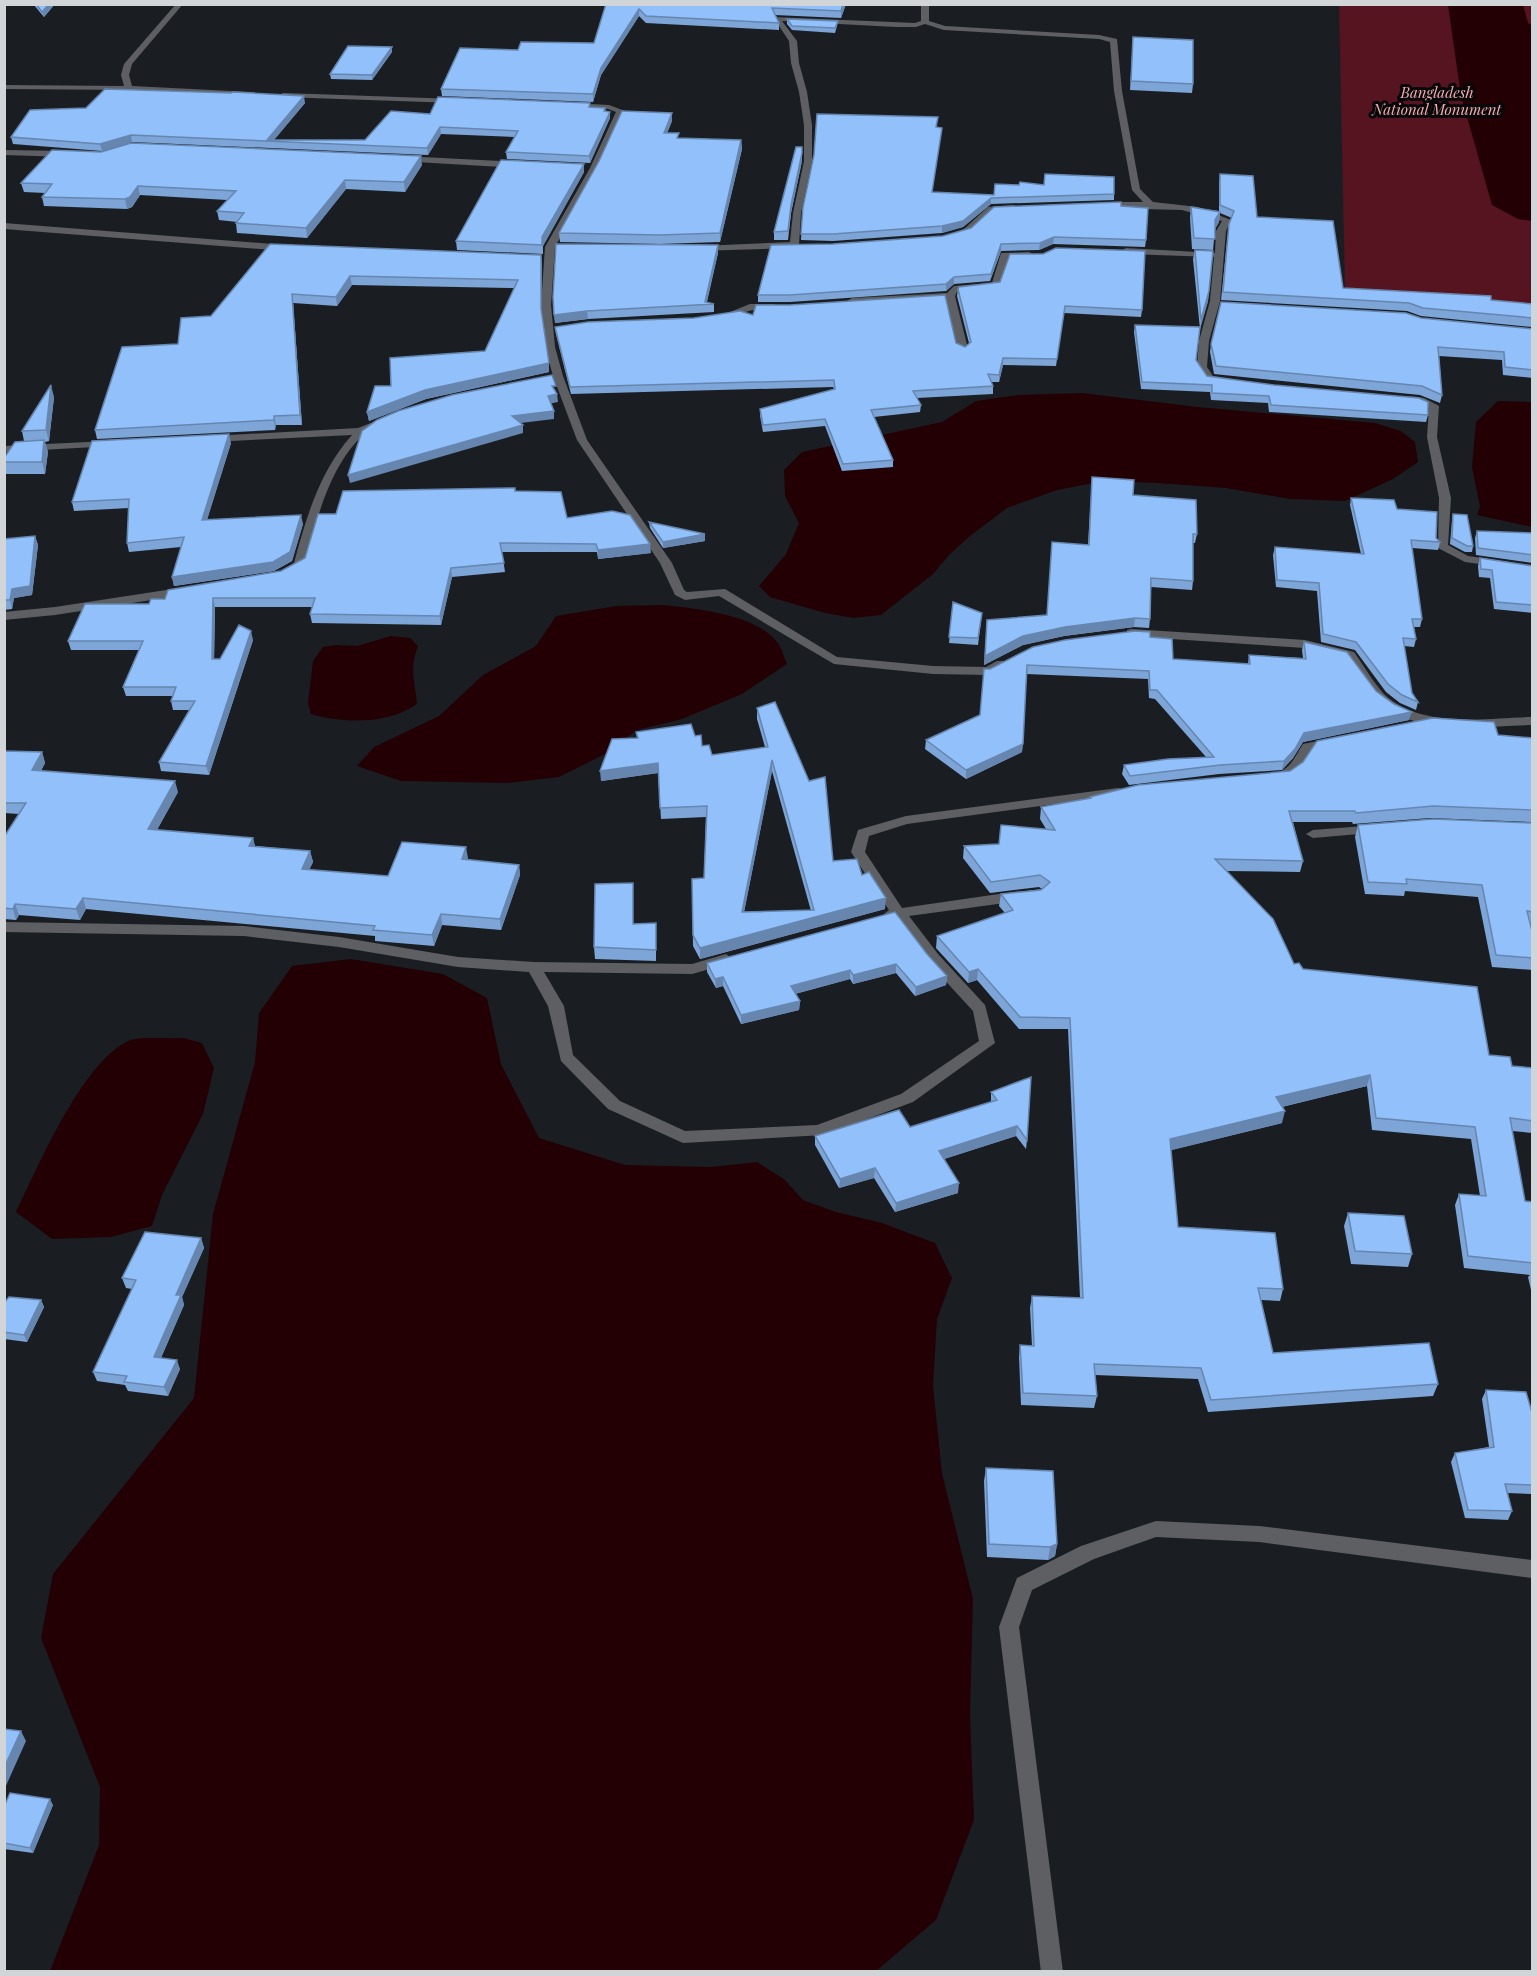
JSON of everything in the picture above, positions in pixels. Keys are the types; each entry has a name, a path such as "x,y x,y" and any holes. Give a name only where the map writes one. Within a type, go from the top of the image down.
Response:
{"street":[{"path":"129,88 125,75 128,64 180,4"},
{"path":"925,4 925,22"},
{"path":"683,249 799,245 797,213 808,161 808,125 803,92 795,63 794,41 777,19 896,26 925,22 944,28 1099,37 1114,41 1118,91 1136,190 1150,204"},
{"path":"4,87 129,88 256,94"},
{"path":"280,95 466,102"},
{"path":"559,105 609,107 621,111 549,260 546,305 554,329 550,346 553,377 582,440 666,563 681,595 721,592 834,660 933,670 988,671 1017,655"},
{"path":"4,152 76,155"},
{"path":"394,159 526,165"},
{"path":"583,168 594,168"},
{"path":"1093,206 1150,204 1212,213 1227,220 1221,231 1214,305 1204,341 1202,367 1210,379 1241,383"},
{"path":"942,238 968,231 991,209 1025,208"},
{"path":"4,226 294,249"},
{"path":"1110,250 1219,255"},
{"path":"963,349 950,296 954,289 996,285 1004,255 1041,255"},
{"path":"538,259 549,260"},
{"path":"838,302 950,296"},
{"path":"1214,305 1226,306"},
{"path":"717,317 740,313 750,307 780,307"},
{"path":"1400,398 1420,400 1434,406 1432,437 1445,498 1442,546 1465,559 1533,568"},
{"path":"195,440 361,431 393,417"},
{"path":"278,576 298,566 317,508 338,462 361,431"},
{"path":"4,449 123,443"},
{"path":"4,616 55,611 196,589"},
{"path":"1122,634 1305,644 1350,655 1380,697 1401,712 1433,722"},
{"path":"1399,729 1433,722 1533,721"},
{"path":"1264,778 1287,776 1301,761 1308,747 1342,740"},
{"path":"534,967 556,1006 566,1057 614,1104 683,1137 818,1131 908,1098 987,1043 980,1009 933,958 898,912 858,852 862,833 906,820 1129,791"},
{"path":"1314,834 1395,827"},
{"path":"875,918 898,912 1039,894"},
{"path":"4,927 244,931 339,942 458,962 534,967 692,969 738,956"},
{"path":"1052,1971 1009,1627 1024,1584 1088,1552 1156,1529 1259,1534 1533,1569"}],"green space":[{"name":"Bangladesh National Monument","path":"1339,5 1532,5 1532,304 1345,288"}],"shaded area":[{"path":"1448,5 1523,5 1528,23 1532,25 1532,221 1518,219 1492,205 1461,96"},
{"path":"1082,393 1198,407 1375,423 1401,431 1415,442 1418,462 1393,479 1345,501 1290,499 1226,488 1158,483 1104,481 1057,490 1007,508 970,536 933,574 881,615 854,618 825,613 770,597 759,586 786,554 799,523 785,496 784,470 802,452 942,422 976,401 1018,395"},
{"path":"1498,401 1532,402 1532,527 1477,515 1480,507 1472,467 1476,422"},
{"path":"664,605 725,614 755,625 777,642 787,664 742,694 682,719 637,730 605,754 559,777 507,783 401,781 357,766 374,747 439,716 483,675 536,646 556,616 616,606"},
{"path":"391,636 410,638 418,646 413,669 417,704 406,711 380,719 352,721 311,714 308,703 313,661 323,647 357,646"},
{"path":"351,959 443,974 487,998 501,1064 539,1138 625,1165 711,1167 757,1162 784,1179 803,1200 836,1212 882,1223 935,1243 952,1278 937,1319 933,1386 942,1473 973,1599 970,1715 974,1820 936,1920 876,1971 50,1971 99,1845 100,1787 41,1638 53,1574 194,1398 213,1214 255,1062 259,1013 292,966"},
{"path":"183,1038 202,1043 214,1068 203,1114 162,1195 152,1226 111,1237 52,1239 16,1212 63,1118 94,1071 111,1053 133,1039"}],"building":[{"path":"36,4 49,4 42,12"},
{"path":"606,4 843,4 841,11 772,8 779,23 646,16 639,9 601,68 593,94 441,89 460,48 518,50 521,42 594,43"},
{"path":"787,19 838,21 835,28 792,26"},
{"path":"1133,37 1193,40 1193,84 1131,81"},
{"path":"348,46 392,47 372,75 330,74"},
{"path":"105,89 304,96 267,140 365,140 391,111 430,114 438,97 590,103 589,107 605,108 604,111 610,112 589,156 506,152 518,131 440,127 427,148 131,135 100,144 11,137 30,110 86,108"},
{"path":"622,111 672,113 664,133 679,133 677,138 741,140 720,233 660,235 559,233 599,161"},
{"path":"817,114 938,117 936,127 942,128 932,192 994,195 995,184 1019,185 1020,182 1044,185 1045,174 1114,177 1114,194 991,198 963,221 942,226 833,234 801,234 803,207 814,155"},
{"path":"131,143 421,156 404,182 345,180 306,228 236,223 244,213 217,211 236,191 138,186 130,197 125,199 42,197 52,184 21,183 52,150 101,152"},
{"path":"796,147 802,147 802,153 788,231 774,232"},
{"path":"501,160 584,164 542,237 542,245 456,241"},
{"path":"1220,174 1253,176 1257,217 1333,221 1343,288 1491,296 1491,300 1533,304 1533,318 1423,308 1409,303 1223,292 1229,224 1234,211 1220,205"},
{"path":"1121,202 1121,206 1148,208 1146,240 1054,237 1040,243 1001,244 991,274 954,277 946,284 790,295 758,295 771,245 833,244 943,236 971,228 994,207"},
{"path":"1191,207 1220,212 1215,220 1215,239 1194,238"},
{"path":"270,244 541,255 541,309 549,363 425,390 367,412 375,386 391,386 390,358 485,351 518,280 350,276 336,297 292,294 300,415 274,416 274,420 95,430 122,347 178,344 181,318 211,316"},
{"path":"556,244 718,245 705,302 714,304 554,315"},
{"path":"1056,248 1145,251 1142,310 1065,306 1057,359 1003,358 999,375 988,374 993,386 913,391 921,405 871,410 893,460 843,464 825,419 763,425 760,409 835,389 834,380 570,387 555,327 588,322 694,318 740,311 753,315 756,305 945,295 956,343 965,347 971,342 959,287 1000,282 1010,254 1043,254"},
{"path":"1195,250 1213,251 1209,291 1201,320"},
{"path":"1221,302 1406,313 1421,318 1533,329 1533,370 1505,367 1504,352 1438,347 1442,395 1422,386 1216,366 1211,344"},
{"path":"1135,325 1200,327 1196,360 1207,376 1274,385 1419,398 1428,402 1428,415 1271,405 1269,396 1212,393 1212,385 1142,382"},
{"path":"552,375 556,386 552,386 557,394 548,396 554,411 512,416 523,425 348,475 362,431 377,420 398,411 452,395"},
{"path":"51,385 46,430 22,431"},
{"path":"229,434 202,520 301,515 290,552 273,562 172,577 184,537 127,543 129,499 72,502 92,441"},
{"path":"44,440 42,462 4,462 4,458 15,442"},
{"path":"1092,477 1134,480 1133,495 1196,500 1197,534 1193,534 1193,581 1151,578 1150,619 1135,618 1065,627 1023,636 985,656 987,620 1047,615 1052,542 1089,545"},
{"path":"515,488 515,491 561,492 567,518 612,511 630,515 650,544 598,550 596,544 500,543 504,563 451,568 440,616 310,614 315,598 213,598 212,659 220,659 239,625 251,631 206,766 159,762 195,701 171,701 176,687 123,687 143,641 68,641 85,604 149,604 151,599 165,599 168,590 281,571 305,558 318,514 336,514 343,491"},
{"path":"1351,498 1394,500 1397,509 1437,512 1436,538 1440,542 1411,540 1422,619 1412,619 1416,639 1403,638 1412,693 1418,702 1402,695 1388,684 1356,642 1323,634 1319,583 1277,580 1275,547 1364,554"},
{"path":"1453,514 1467,515 1473,546 1467,546 1452,538"},
{"path":"649,522 705,534 663,542"},
{"path":"1477,531 1533,533 1533,555 1478,548"},
{"path":"35,536 30,586 12,589 10,600 4,600 4,539"},
{"path":"1480,558 1533,566 1533,605 1496,602 1492,570 1481,569"},
{"path":"953,602 982,613 978,638 949,637"},
{"path":"1135,631 1150,632 1150,637 1172,639 1173,659 1250,664 1249,655 1306,659 1304,642 1347,652 1376,691 1394,704 1412,712 1304,733 1295,749 1284,761 1220,765 1130,776 1124,765 1168,759 1214,757 1157,690 1150,690 1149,671 1027,665 1023,744 966,770 926,740 980,715 984,669 990,669 1033,647 1065,640"},
{"path":"775,702 809,781 825,777 833,861 857,859 862,875 869,872 886,898 700,948 693,935 692,879 704,878 707,806 660,808 658,763 600,771 612,739 638,738 636,732 691,724 695,736 701,735 702,746 709,745 712,755 768,747 757,708","holes":["772,760 814,910 742,912"]},
{"path":"1433,718 1494,722 1498,735 1533,738 1533,810 1433,806 1356,813 1355,811 1289,811 1303,861 1215,859 1273,919 1294,964 1299,963 1303,969 1477,987 1489,1055 1510,1057 1512,1066 1533,1068 1533,1121 1510,1118 1525,1201 1533,1202 1533,1263 1468,1256 1459,1194 1486,1196 1475,1127 1376,1118 1370,1075 1276,1097 1285,1111 1170,1139 1178,1227 1275,1233 1283,1289 1258,1288 1273,1353 1429,1343 1438,1384 1211,1400 1201,1368 1094,1364 1097,1396 1023,1393 1020,1345 1034,1346 1032,1296 1083,1298 1070,1018 1020,1017 978,969 969,972 937,936 1013,910 1001,894 1041,890 1050,882 1040,875 991,882 964,846 999,844 1001,825 1055,830 1041,807 1091,798 1138,785 1290,771 1303,762 1317,741"},
{"path":"4,751 42,752 32,770 175,781 148,829 253,838 249,846 310,851 302,869 388,876 402,842 466,847 462,859 519,865 500,919 441,914 432,935 373,930 375,926 83,898 76,909 15,904 13,909 4,908 4,837 26,803 4,803"},
{"path":"1433,819 1533,823 1533,912 1527,911 1533,935 1533,958 1496,955 1482,885 1406,879 1407,884 1368,882 1358,825"},
{"path":"633,883 633,924 656,923 656,950 594,947 595,884"},
{"path":"895,912 947,976 916,987 896,964 853,975 850,970 791,986 800,1001 741,1015 723,977 715,979 707,963"},
{"path":"1031,1077 1027,1140 1017,1126 939,1151 959,1183 896,1203 875,1168 840,1179 815,1136 899,1110 910,1127 997,1100 991,1092"},
{"path":"1348,1213 1404,1216 1412,1254 1355,1251"},
{"path":"145,1232 201,1238 176,1295 181,1295 154,1357 177,1360 164,1387 124,1382 127,1376 93,1372 136,1280 122,1278"},
{"path":"9,1297 41,1300 24,1335 4,1332 4,1303"},
{"path":"1486,1390 1526,1392 1533,1416 1533,1485 1505,1484 1512,1511 1468,1510 1455,1453 1494,1447"},
{"path":"986,1468 1053,1471 1057,1544 1050,1547 989,1544"},
{"path":"4,1729 21,1731 4,1768"},
{"path":"10,1793 50,1799 30,1848 4,1843 4,1807"}]}
